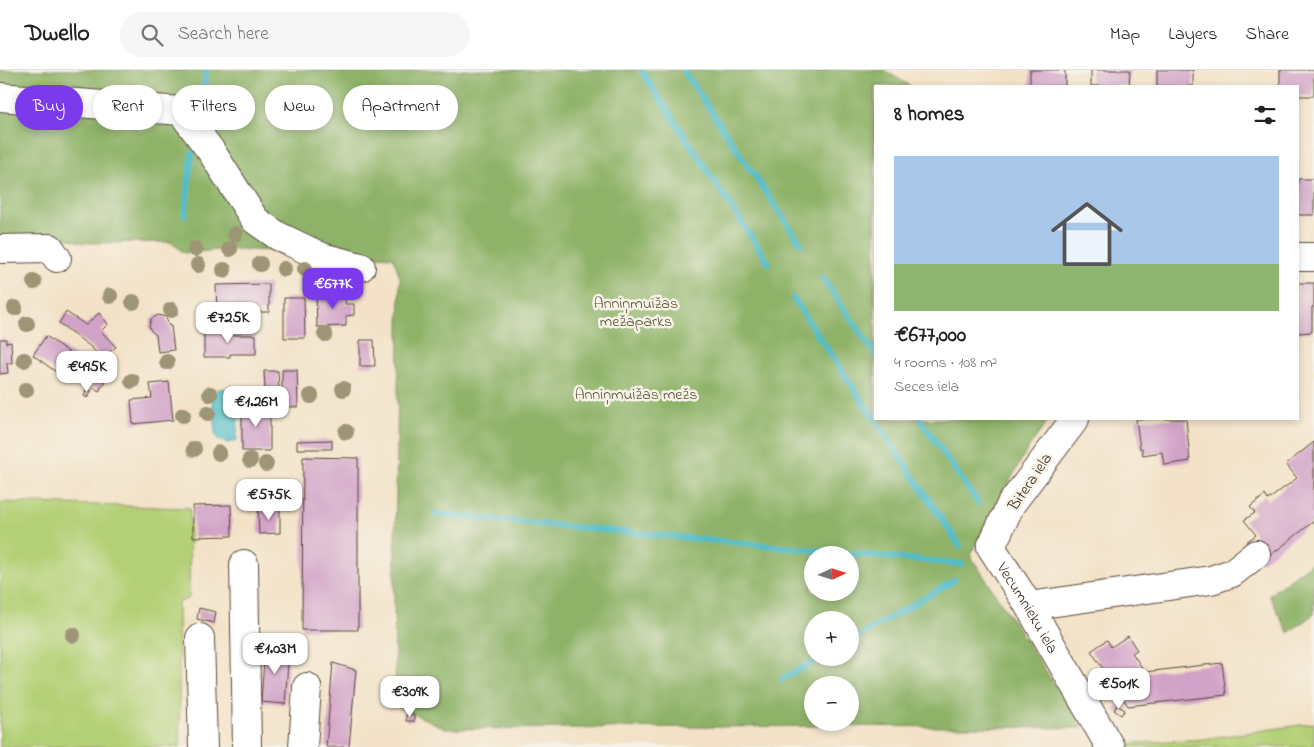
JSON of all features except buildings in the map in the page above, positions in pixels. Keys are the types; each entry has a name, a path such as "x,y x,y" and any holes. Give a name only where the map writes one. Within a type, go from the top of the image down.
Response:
{"street":[{"path":"0,97 181,111 211,151 255,220 278,236 322,257 361,267"},
{"path":"0,249 50,248 57,258"},
{"path":"1299,257 1314,257"},
{"name":"Bitera iela","path":"991,547 1011,504 1073,420"},
{"name":"Vecumnieku iela","path":"991,547 1029,606 1110,747"},
{"path":"1029,606 1211,580 1232,573 1256,554"},
{"path":"244,564 247,747"},
{"path":"200,638 203,747"},
{"path":"303,747 307,687"}],"green space":[{"name":"Anniņmuižas mežs","path":"0,70 884,70 908,85 874,85 874,420 1048,420 1025,453 970,555 1083,728 859,726 859,676 804,676 804,726 447,729 396,706 394,603 400,277 393,257 230,249 184,253 171,242 83,243 53,234 0,243"},
{"path":"0,502 190,508 189,598 178,603 180,747 0,747"},
{"path":"1314,561 1314,614 1288,633 1269,595"},
{"path":"1314,723 1314,747 1121,747 1120,744 1203,739"}],"water":[{"path":"223,388 236,394 239,400 237,440 228,443 218,440 215,434 215,412 212,396 217,390"}],"waterway":[{"path":"204,85 206,70"},
{"path":"641,70 769,264"},
{"path":"683,70 801,244"},
{"path":"185,215 192,154"},
{"path":"822,277 874,353"},
{"path":"793,298 874,418"},
{"path":"875,420 960,546"},
{"path":"921,420 978,503"},
{"path":"435,514 962,564"},
{"path":"859,636 955,580"},
{"path":"782,679 806,666"}],"park label":[{"name":"Anniņmuižas mežaparks","path":"636,311"}]}
